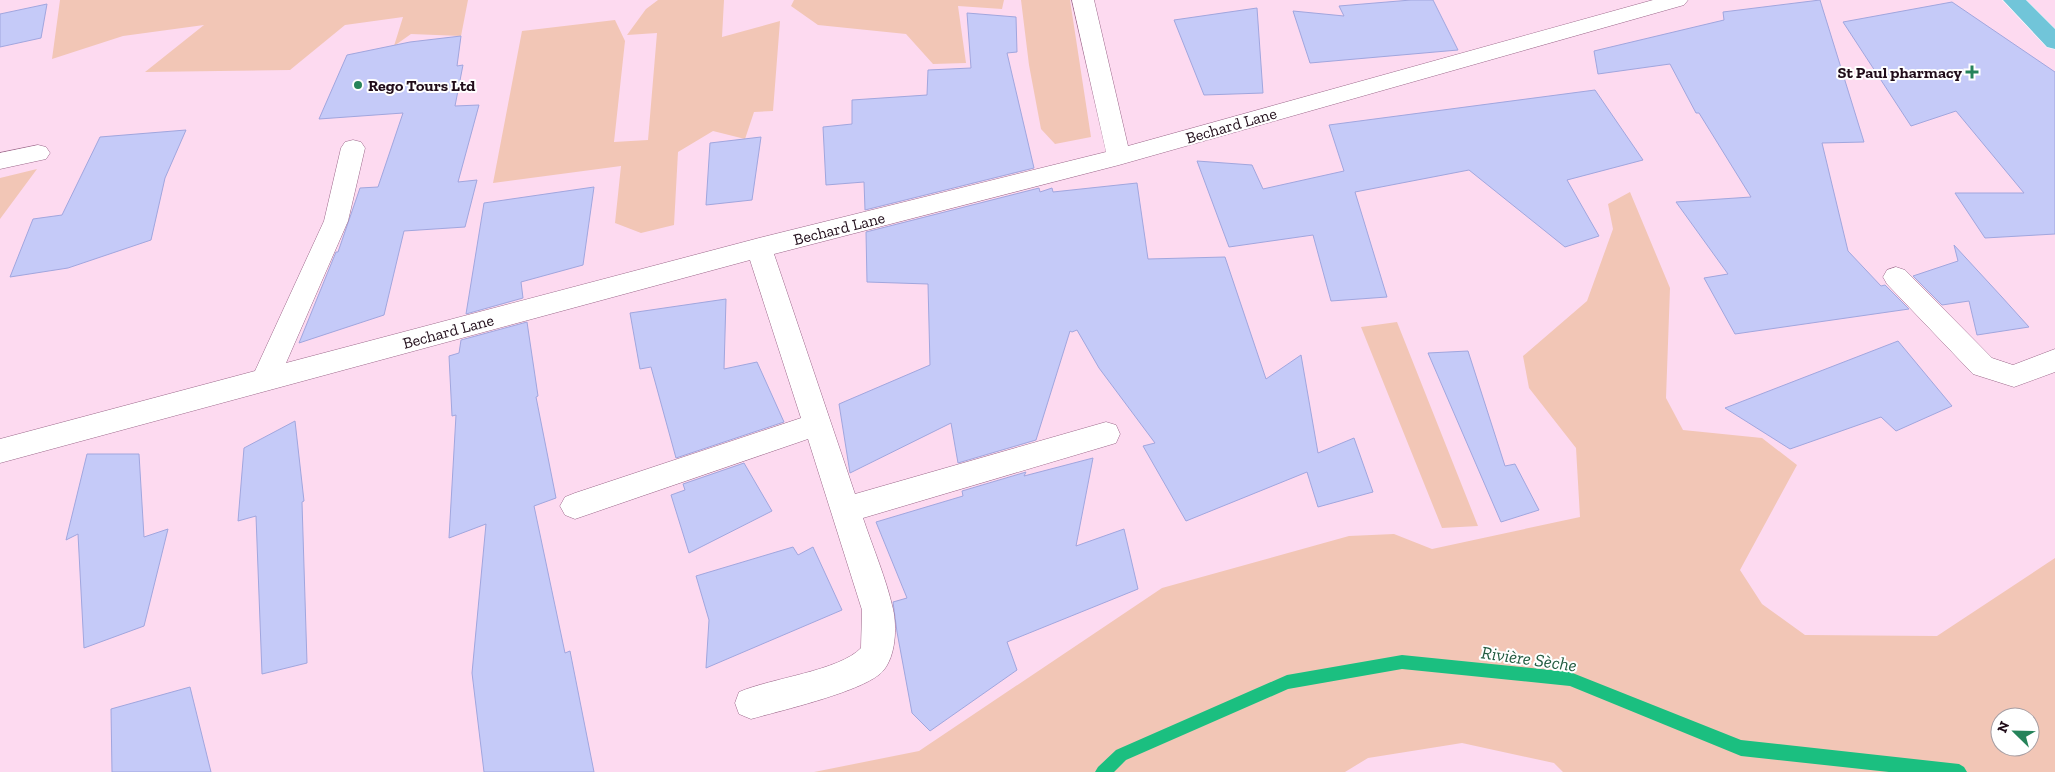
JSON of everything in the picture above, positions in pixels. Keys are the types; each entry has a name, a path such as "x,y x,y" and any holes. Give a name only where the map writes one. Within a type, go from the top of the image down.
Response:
{"main road":[{"path":"2014,0 2055,42"}],"street":[{"path":"1083,0 1119,157"},
{"name":"Bechard Lane","path":"0,451 759,248 1119,157 1677,0"},
{"path":"266,380 336,222 353,148"},
{"path":"0,161 38,153"},
{"path":"751,703 855,671 871,660 878,645 878,610 759,248"},
{"path":"1896,277 1983,366 2014,376 2055,360"},
{"path":"576,506 817,424"},
{"path":"846,510 1106,434"}],"shaded area":[{"path":"60,0 468,0 461,36 411,34 394,46 403,17 345,25 290,70 145,72 204,25 123,36 52,59"},
{"path":"658,0 724,0 722,37 780,21 773,111 754,112 745,139 713,131 678,152 674,225 641,233 615,223 621,166 493,183 522,31 615,20 625,41 614,142 648,140 657,33 627,35 646,9"},
{"path":"794,0 1004,0 1002,9 958,6 966,63 933,64 906,34 818,25 791,6"},
{"path":"1021,0 1070,0 1091,137 1055,144 1041,129 1029,65"},
{"path":"37,169 0,219 0,178"},
{"path":"1630,192 1670,288 1666,398 1683,430 1762,438 1797,465 1740,570 1762,604 1805,635 1937,636 2055,558 2055,772 1563,772 1554,763 1462,743 1368,758 1345,772 814,772 919,751 1162,588 1349,536 1394,534 1432,549 1580,517 1576,448 1529,388 1523,356 1587,301 1613,229 1608,204"},
{"path":"1397,322 1478,526 1442,528 1361,327"}],"building":[{"path":"1433,0 1458,50 1310,63 1293,11 1344,16 1339,6"},
{"path":"1820,0 1864,142 1822,143 1848,251 1881,286 1885,285 1909,309 1735,334 1704,278 1728,274 1676,202 1751,197 1699,113 1696,113 1670,64 1598,74 1594,51 1724,20 1723,12"},
{"path":"1952,2 2055,72 2055,234 1985,238 1955,193 2024,193 1956,111 1911,126 1843,22"},
{"path":"47,4 41,38 0,47 0,14"},
{"path":"1257,8 1263,93 1204,95 1174,20"},
{"path":"967,13 1016,17 1017,52 1007,53 1034,168 865,210 864,182 826,185 823,127 852,124 852,100 927,95 928,70 971,68"},
{"path":"461,36 457,66 463,65 455,106 479,105 458,182 477,180 465,227 404,231 384,315 299,343 336,252 338,252 360,188 378,187 403,113 319,119 347,55 410,42"},
{"path":"1595,90 1643,160 1567,180 1599,236 1565,247 1469,170 1355,192 1387,297 1331,301 1313,235 1229,247 1197,161 1252,165 1263,189 1344,171 1329,125"},
{"path":"186,130 165,178 151,240 68,268 10,277 33,219 62,215 100,137"},
{"path":"761,137 752,200 706,205 710,143"},
{"path":"1137,183 1148,259 1225,257 1266,379 1301,355 1318,453 1354,438 1373,492 1318,507 1307,472 1186,521 1143,446 1155,443 1099,368 1077,330 1070,331 1036,440 958,463 951,423 850,473 839,404 930,365 928,284 867,282 866,232 1039,188 1040,192 1052,188 1053,192"},
{"path":"594,187 583,265 521,282 523,298 466,314 484,203"},
{"path":"1954,245 2029,327 1977,335 1969,301 1942,305 1913,276 1958,261"},
{"path":"726,299 724,369 757,362 784,422 676,458 651,367 640,369 630,313"},
{"path":"527,322 538,396 536,397 556,498 534,506 565,653 570,651 594,772 484,772 472,673 486,524 449,538 456,415 452,416 449,356 459,353 461,340"},
{"path":"1898,341 1952,406 1896,431 1881,417 1790,449 1725,408"},
{"path":"1468,351 1505,466 1515,464 1539,510 1501,522 1428,353"},
{"path":"295,421 304,501 302,502 307,663 262,674 256,516 238,521 244,448"},
{"path":"87,454 139,454 144,537 168,529 144,626 84,648 78,534 66,540"},
{"path":"1093,458 1076,546 1124,529 1138,589 1007,642 1017,670 930,731 912,713 893,602 907,598 876,522 963,496 962,491 1026,472 1024,476"},
{"path":"744,463 772,511 689,553 671,495 685,490 683,484"},
{"path":"793,547 798,555 813,547 842,610 706,668 709,620 696,576"},
{"path":"190,687 211,772 112,772 111,709"}],"waterway":[{"name":"Rivière Sèche","path":"1103,772 1121,755 1287,682 1402,662 1570,679 1741,748 1959,772"}],"place":[{"name":"St Paul pharmacy","path":"1972,72"},
{"name":"Rego Tours Ltd","path":"358,85"}]}
